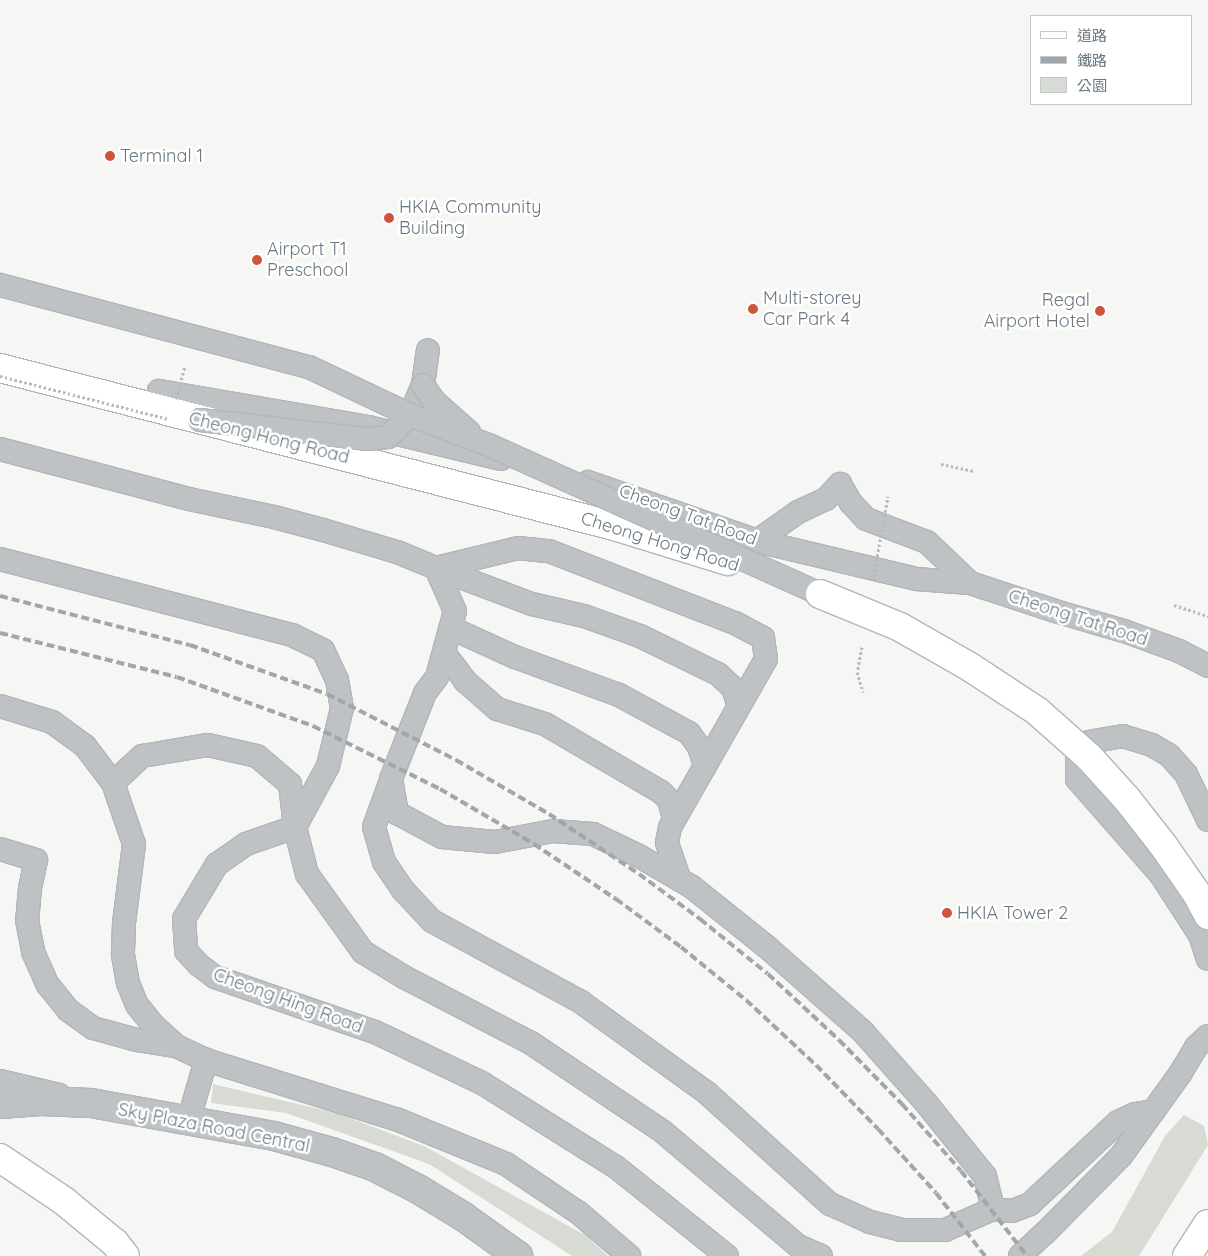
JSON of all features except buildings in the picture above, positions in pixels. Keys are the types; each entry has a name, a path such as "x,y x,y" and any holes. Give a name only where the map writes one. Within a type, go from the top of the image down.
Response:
{"street":[{"name":"Cheong Hong Road","path":"0,368 614,526 709,554 820,594 900,628 970,667 1037,711 1089,757 1127,798 1163,845 1197,894 1208,915"},
{"name":"Sky Plaza Road Central","path":"0,1104 41,1101 91,1103 274,1136 375,1167 418,1189 464,1217 513,1254"},
{"path":"0,1158 64,1201 115,1243 126,1256"},
{"path":"1188,1256 1208,1224"}],"lane":[{"path":"0,286 309,367 410,415 490,446 820,594"},
{"path":"200,420 366,439 388,437 410,415 423,385 428,350"},
{"path":"423,385 434,401 463,428 490,446"},
{"name":"Cheong Tat Road","path":"167,397 368,427 453,446 608,487 757,541 916,579 970,583 1124,631 1179,651 1208,666"},
{"path":"0,449 188,499 274,517 341,535 397,552 532,604 584,616 640,636 718,674 733,688 739,706"},
{"path":"757,541 798,512 826,499 840,484 851,503 866,519 927,542 970,583"},
{"path":"436,568 518,548 549,551 735,623 763,638 766,659 670,827 667,843 680,880"},
{"path":"0,559 292,635 323,650 337,680 342,708 328,766 295,827"},
{"path":"436,568 455,611 445,654 437,677 425,693 374,827 384,862 404,890 432,921 581,1002 707,1093 830,1204 870,1222 901,1230 945,1230 993,1209 1012,1211 1030,1204 1118,1122 1135,1114 1154,1111"},
{"path":"451,628 515,657 620,695 688,733 700,747 705,766"},
{"path":"445,654 465,681 497,709 545,724 661,792 669,800 674,819"},
{"path":"0,706 52,722 85,746 114,783 134,844 124,923 123,955 128,983 138,1005 154,1025 176,1046"},
{"path":"1208,820 1186,774 1169,754 1152,745 1123,736 1090,742 1076,760 1077,779 1161,874 1200,935 1208,958"},
{"path":"114,783 142,756 208,745 257,756 290,784 295,827 306,874 363,952 404,977 531,1043 662,1131 798,1246 820,1256"},
{"path":"392,780 397,813 442,837 495,842 553,831 593,834 680,880 767,946 863,1032 926,1103 985,1176 993,1209"},
{"name":"Cheong Hing Road","path":"295,827 246,844 218,864 204,884 184,919 186,951 199,965 215,977 375,1032 482,1083 616,1167 727,1256"},
{"path":"0,848 36,860 30,888 27,920 33,952 48,985 68,1010 92,1028 137,1040 176,1046 206,1060 396,1119 506,1164 579,1213 629,1256"},
{"path":"1020,1256 1046,1233 1121,1156 1154,1111 1196,1047 1207,1034"},
{"path":"188,1122 206,1060"},
{"name":"Sky Plaza Road Central","path":"0,1081 91,1103"}],"path":[{"path":"167,397 187,357"},
{"path":"0,376 171,420 173,411"},
{"path":"941,464 974,471"},
{"path":"1174,605 1208,616"}],"green space":[{"path":"213,1084 336,1113 424,1146 585,1235 608,1256 572,1256 429,1164 286,1113 211,1103"},
{"path":"1184,1115 1204,1126 1208,1145 1139,1256 1081,1256 1112,1232 1165,1136"}],"railway":[{"path":"0,596 190,645 327,694 456,760 549,814 639,874 700,919 768,974 839,1040 902,1104 961,1171 1027,1256"},
{"path":"0,633 177,677 313,726 440,789 534,844 616,899 681,947 746,1000 816,1065 878,1129 936,1193 985,1256"}],"place":[{"name":"Terminal 1","path":"110,156"},
{"name":"HKIA Community Building","path":"389,218"},
{"name":"Airport T1 Preschool","path":"257,260"},
{"name":"Multi-storey Car Park 4","path":"753,309"},
{"name":"Regal Airport Hotel","path":"1100,311"},
{"name":"HKIA Tower 2","path":"947,913"}]}
